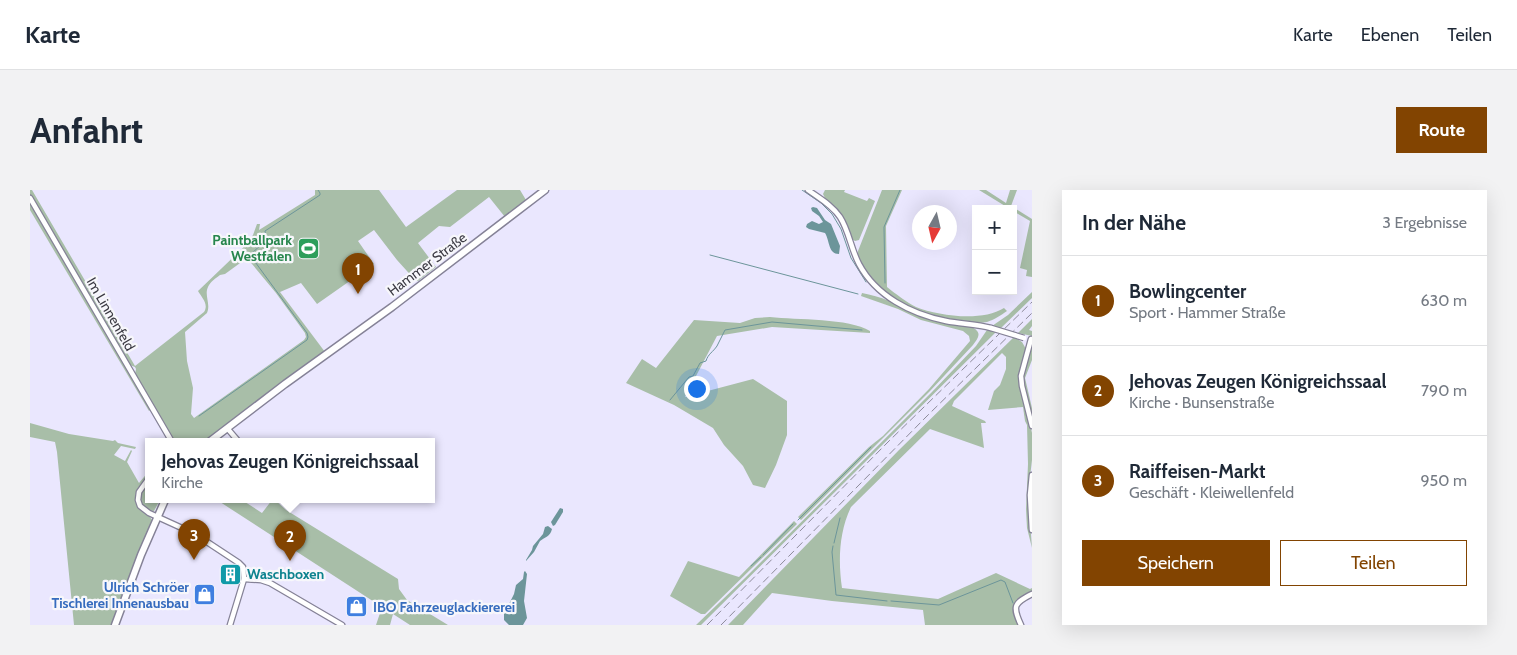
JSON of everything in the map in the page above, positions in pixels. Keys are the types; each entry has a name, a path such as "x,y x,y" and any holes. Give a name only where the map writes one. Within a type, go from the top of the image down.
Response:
{"main road":[{"name":"Hammer Straße","path":"214,438 392,307 545,190"},
{"path":"115,625 163,503"}],"street":[{"path":"808,190 825,202 840,217 862,270 891,299 920,314 946,321 991,328 1031,339 1021,376 1032,426"},
{"name":"Im Linnenfeld","path":"30,198 170,438"},
{"path":"227,428 236,438"},
{"path":"1032,475 1030,510 1032,530"},
{"path":"145,484 139,492 138,500 140,506 146,512 195,534 243,567 244,579 230,625"},
{"path":"244,579 261,580 270,583 342,625"},
{"path":"1021,625 1016,614 1016,604 1032,594"}],"shaded area":[{"path":"30,190 32,190 135,366 204,312 206,306 198,291 247,244 257,224 260,224 259,230 315,195 315,190 379,190 406,227 457,190 520,190 526,200 505,217 489,197 450,227 439,226 418,243 436,267 418,281 397,260 374,230 358,241 374,264 317,304 301,283 280,292 325,352 211,438 172,438 135,374 135,367 130,365 30,195","holes":["247,258 276,293 306,337 304,340 194,418 191,414 193,388 187,361 185,332 207,313 207,290 213,280 220,275 225,274"]},
{"path":"825,190 845,190 844,192 867,201 869,198 875,201 859,240 855,241 852,239 846,225 825,198 823,194"},
{"path":"882,190 902,190 886,226 887,287 916,307 936,313 973,316 984,315 1004,308 1007,311 984,323 946,318 921,312 910,307 899,301 878,284 861,264 858,258 858,251"},
{"path":"979,190 986,190 1006,203 1010,190 1017,190 1011,205 1003,205"},
{"path":"30,201 151,409 149,411 30,210"},
{"path":"811,208 817,208 825,220 831,224 840,246 839,254 831,249 825,233 806,227 812,221 819,224 823,222 812,211"},
{"path":"1017,210 1032,219 1032,277 1026,276 1027,270 1020,268 1030,221 1017,213"},
{"path":"1032,292 1032,298 1001,328 992,326 1008,315"},
{"path":"862,293 876,296 928,319 971,327 978,333 977,340 930,391 801,520 798,517 929,389 970,341 969,336 963,331 921,320 898,309 861,296"},
{"path":"755,318 822,320 849,324 861,327 870,331 870,333 772,327 717,336 685,397 753,379 787,401 787,435 765,488 753,485 743,466 724,445 713,428 674,405 626,383 642,359 656,368 694,320 740,323"},
{"path":"1032,319 1032,326 1029,330 1032,331 1032,336 1018,333"},
{"path":"987,330 996,332 701,625 696,625 931,393 976,346"},
{"path":"1014,337 1022,342 1026,349 1020,376 1032,433 1032,460 1028,494 1032,548 1027,528 1027,425 1023,407 988,410 994,391 1000,385 1006,369 1006,357 1002,353 954,401 952,406 985,421 986,423 981,423 984,448 930,429 851,507 842,536 840,567 842,588 938,599 996,573 1030,589 1032,588 1032,592 1015,605 1016,619 1019,625 925,625 923,610 772,593 743,625 728,625 899,450"},
{"path":"1032,347 1032,360 1025,378 1032,408 1032,420 1025,392 1024,374 1027,356"},
{"path":"30,423 69,434 115,440 118,443 136,447 135,449 121,446 114,455 125,461 132,451 127,462 139,483 145,476 145,480 137,492 136,500 152,520 111,625 74,625 55,442 30,437"},
{"path":"145,487 145,503 158,503 154,511 145,508 141,504 139,498"},
{"path":"222,503 247,503 262,513 270,503 278,503 286,510 398,579 399,589 407,600 448,625 410,625 393,614 390,625 376,625 382,607"},
{"path":"560,508 563,509 563,512 553,526 551,522"},
{"path":"794,521 797,524 705,614 701,614 670,596 688,561 739,577"},
{"path":"548,526 552,529 550,534 540,541 526,561 533,546 543,534 545,527"},
{"path":"525,571 527,574 524,601 527,618 523,625 509,625 504,620 504,614 514,594 516,585 523,579"}],"waterway":[{"path":"199,416 307,340 307,333 250,255 266,240 265,231 320,195 318,190"},
{"path":"802,190 821,203 832,214 841,229 851,258 866,282"},
{"path":"885,283 884,227 900,190"},
{"path":"710,255 858,294"},
{"path":"670,400 689,377 693,376 700,363 706,361 717,346 725,330 772,322 862,330"},
{"path":"798,520 871,447"},
{"path":"834,543 840,518"},
{"path":"763,555 793,524"},
{"path":"833,546 836,595 887,601"},
{"path":"751,566 761,557"},
{"path":"891,601 939,605 1001,580 1005,582 1013,603"}],"railway":[{"path":"707,625 888,442 1032,302"},
{"path":"721,625 926,417 1032,313"}],"place":[{"name":"Paintballpark Westfalen","path":"308,248"},
{"name":"Bowlingcenter","path":"358,294"},
{"name":"Raiffeisen-Markt","path":"194,560"},
{"name":"Jehovas Zeugen Königreichssaal","path":"290,561"},
{"name":"Waschboxen","path":"231,574"},
{"name":"Ulrich Schröer Tischlerei Innenausbau","path":"205,595"},
{"name":"IBO Fahrzeuglackiererei","path":"357,607"}]}
